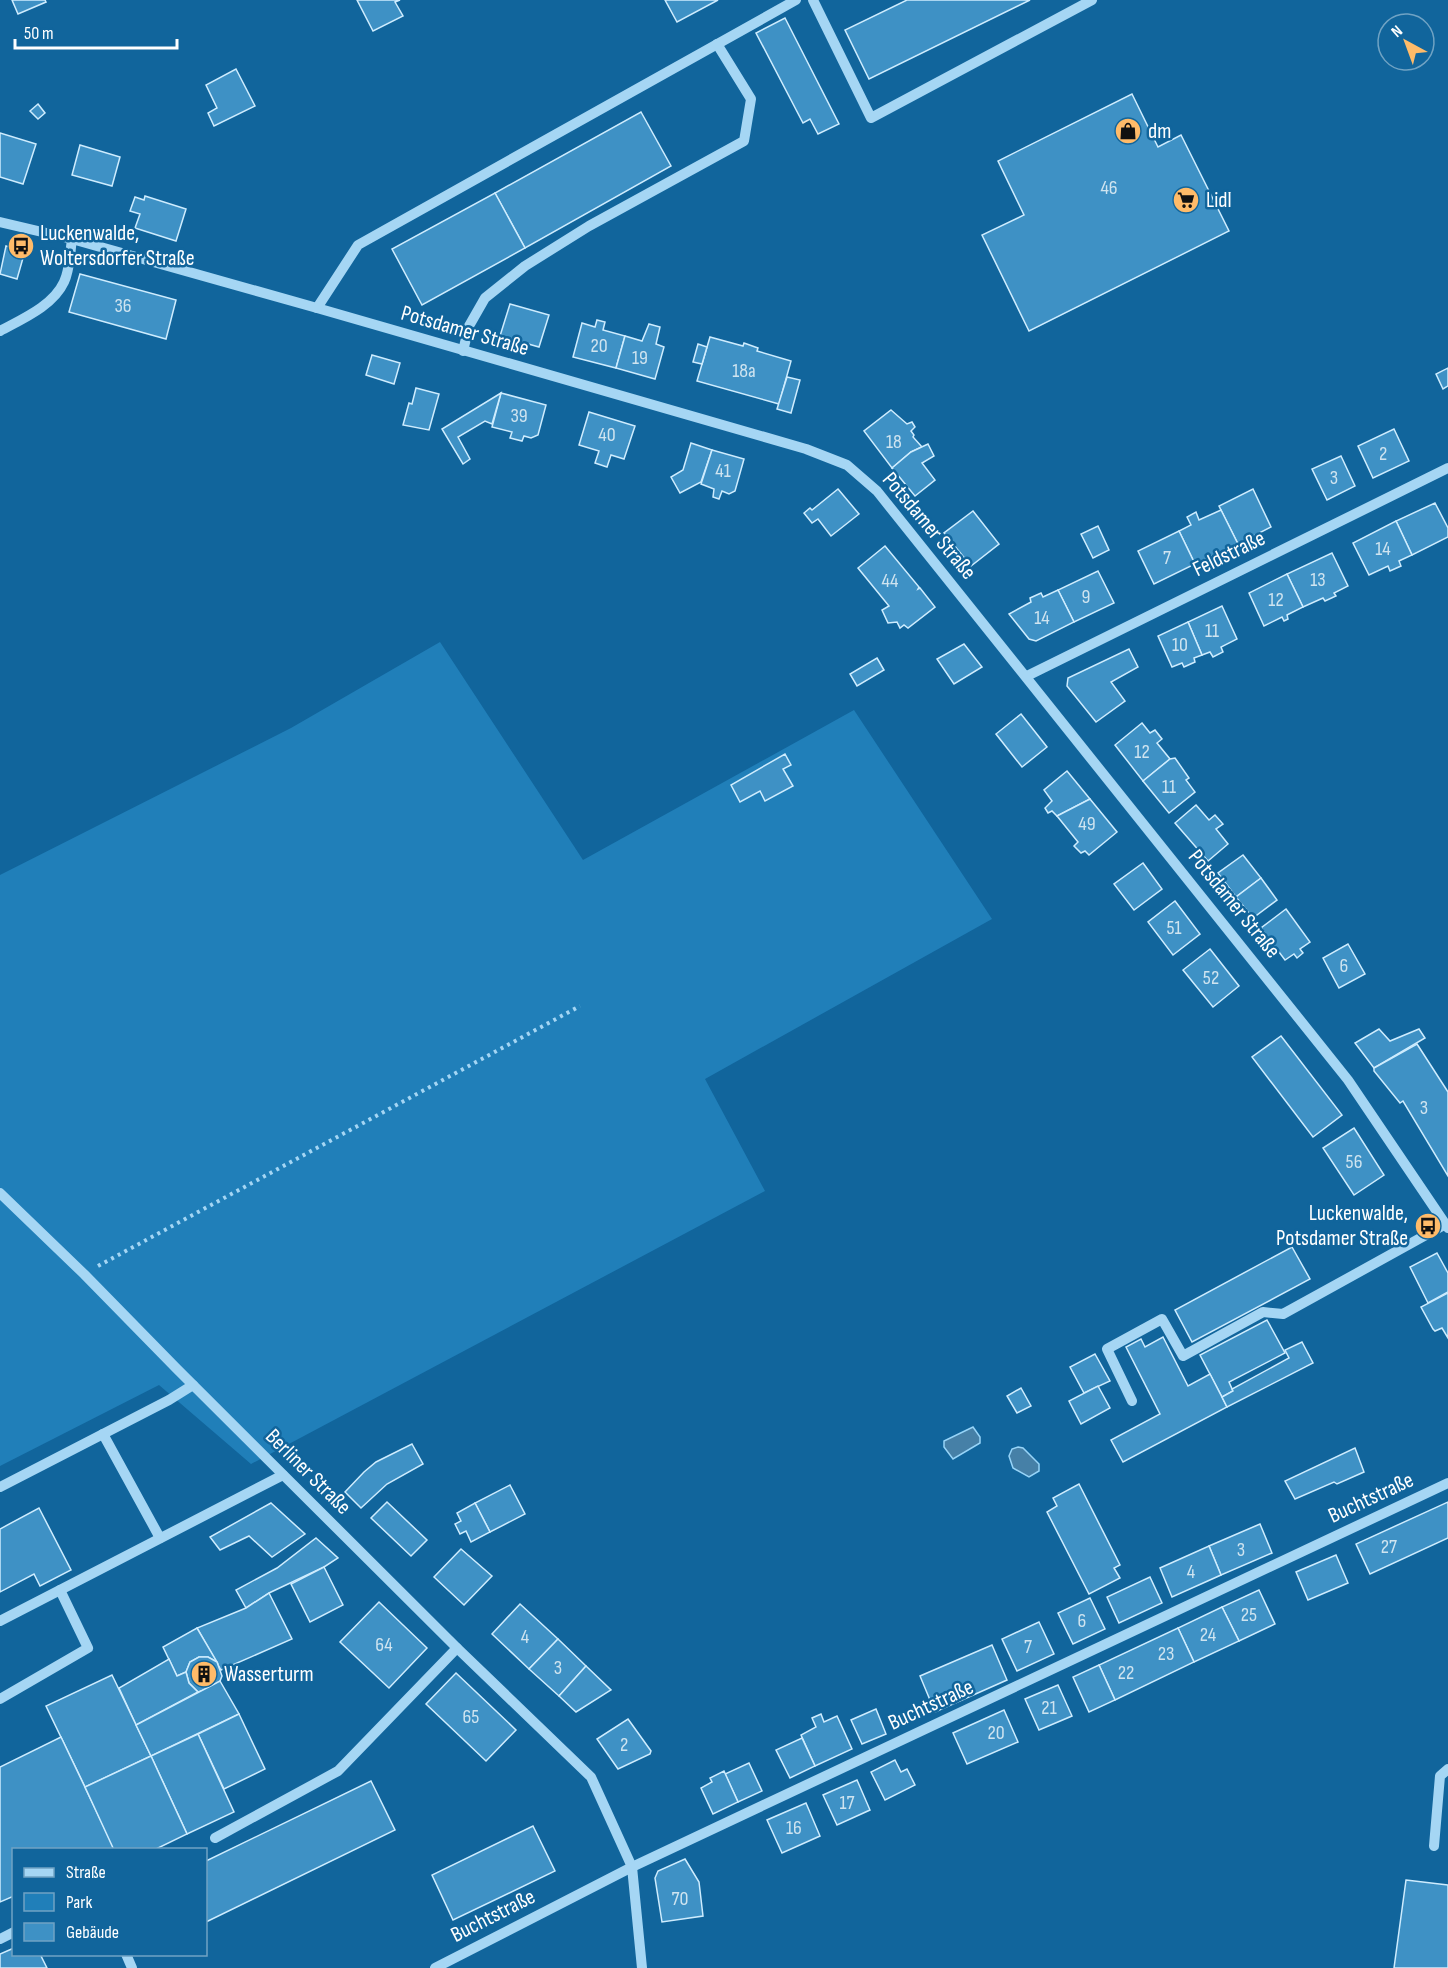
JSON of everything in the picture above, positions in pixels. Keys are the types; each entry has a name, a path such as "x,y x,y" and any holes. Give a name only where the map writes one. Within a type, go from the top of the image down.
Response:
{"street":[{"path":"317,308 358,245 796,0"},
{"path":"813,0 871,118 1092,0"},
{"path":"463,351 469,326 485,298 525,266 589,226 744,141 751,99 717,44"},
{"name":"Potsdamer Straße","path":"0,222 72,239 317,308 806,449 847,465 878,491 1348,1080 1447,1226"},
{"path":"0,331 32,313 56,294 65,281 72,239"},
{"name":"Feldstraße","path":"1027,676 1448,468"},
{"name":"Berliner Straße","path":"0,1193 84,1274 457,1648 591,1777 632,1867"},
{"path":"1132,1401 1107,1349 1162,1319 1183,1356 1263,1312 1283,1314 1447,1226"},
{"path":"0,1487 169,1400 193,1385"},
{"path":"103,1434 160,1538"},
{"path":"0,1621 284,1475"},
{"name":"Buchtstraße","path":"435,1968 632,1867 1448,1483"},
{"path":"0,1699 88,1648 60,1590"},
{"path":"215,1838 338,1771 457,1648"},
{"path":"1434,1846 1440,1776 1448,1769"},
{"path":"632,1867 642,1968"}],"path":[{"path":"84,1274 580,1006"}],"green space":[{"path":"440,642 583,860 854,710 992,919 705,1079 765,1191 251,1464 159,1385 0,1466 0,875 291,728"}],"shaded area":[{"path":"973,1427 980,1437 980,1443 953,1459 944,1447 944,1441"},
{"path":"1023,1448 1039,1464 1039,1471 1029,1477 1013,1468 1009,1456 1012,1449"}],"building":[{"path":"12,0 45,0 46,2 18,14"},
{"path":"357,0 400,0 395,2 403,16 373,31"},
{"path":"665,0 718,0 677,22"},
{"path":"907,0 1030,0 869,79 845,30"},
{"path":"785,18 839,124 818,134 810,119 803,123 756,33"},
{"path":"236,69 255,106 214,126 208,113 217,108 206,85"},
{"path":"1132,94 1158,147 1181,135 1229,231 1029,331 982,235 1024,215 998,161"},
{"path":"38,104 45,113 38,119 30,111"},
{"path":"641,112 671,166 525,248 495,193"},
{"path":"0,133 36,144 23,184 0,177"},
{"path":"80,145 120,157 112,186 72,175"},
{"path":"495,193 525,248 422,305 392,249"},
{"path":"145,196 186,209 176,241 135,228 140,214 130,211 135,197 144,200"},
{"path":"6,246 25,251 17,279 0,274"},
{"path":"80,274 176,300 166,339 69,312"},
{"path":"510,304 549,315 539,347 500,336"},
{"path":"597,320 605,322 603,330 625,336 616,368 573,357 582,323 595,327"},
{"path":"649,324 660,327 656,344 664,347 655,379 616,368 625,336 642,341"},
{"path":"710,337 743,346 744,343 758,348 757,351 791,361 779,404 697,381"},
{"path":"698,344 707,347 702,364 693,362"},
{"path":"372,355 400,363 394,384 366,375"},
{"path":"1448,368 1448,386 1443,389 1436,374"},
{"path":"787,377 800,380 791,413 777,409"},
{"path":"416,388 439,394 429,430 403,425"},
{"path":"501,393 546,405 538,435 531,438 524,436 522,441 510,438 512,432 492,427"},
{"path":"501,393 492,424 485,421 458,437 470,459 463,464 442,429"},
{"path":"891,410 907,424 912,422 915,427 911,431 913,437 922,447 911,452 892,468 864,431"},
{"path":"589,412 635,426 624,459 611,455 607,467 595,463 599,451 579,445"},
{"path":"1394,429 1409,461 1373,478 1358,446"},
{"path":"691,443 712,450 701,482 680,493 671,477 683,470"},
{"path":"928,444 934,456 922,463 935,480 915,496 892,468 911,452"},
{"path":"712,450 744,459 735,491 729,494 722,491 719,499 713,497 714,489 701,484"},
{"path":"1341,456 1355,486 1327,500 1312,469"},
{"path":"838,489 859,514 831,536 818,519 812,523 804,513 810,508 812,510"},
{"path":"1253,489 1271,527 1238,544 1219,506"},
{"path":"1435,503 1448,528 1448,537 1412,555 1396,521"},
{"path":"1221,510 1238,544 1195,564 1179,531 1191,525 1187,517 1196,512 1199,520"},
{"path":"973,511 999,544 971,566 944,533"},
{"path":"1396,521 1412,555 1399,561 1401,566 1390,571 1388,566 1369,575 1353,543"},
{"path":"1098,526 1109,550 1093,558 1081,534"},
{"path":"1179,531 1195,564 1154,584 1138,551"},
{"path":"885,546 935,607 908,628 904,625 900,628 897,622 888,623 882,610 889,606 858,568"},
{"path":"1332,553 1348,586 1334,593 1336,596 1325,601 1323,598 1303,607 1287,574"},
{"path":"1098,571 1114,603 1074,622 1058,590"},
{"path":"1287,574 1303,607 1287,615 1288,619 1284,621 1282,617 1264,626 1249,593"},
{"path":"1058,590 1074,622 1036,641 1029,639 1009,614 1031,602 1030,598 1041,593 1043,597"},
{"path":"1222,606 1237,639 1221,647 1223,652 1213,657 1210,652 1202,655 1188,622"},
{"path":"1188,622 1202,655 1194,658 1195,662 1184,667 1182,663 1172,667 1158,636"},
{"path":"964,644 982,667 954,684 937,659"},
{"path":"1129,649 1138,667 1111,682 1125,701 1096,722 1067,686 1068,678"},
{"path":"877,658 884,670 857,686 850,674"},
{"path":"1021,714 1047,747 1022,767 996,734"},
{"path":"1142,723 1150,733 1155,730 1162,739 1157,743 1170,759 1143,781 1115,745"},
{"path":"785,754 791,765 783,769 793,786 765,801 760,791 740,802 731,785"},
{"path":"1175,758 1189,778 1186,780 1195,792 1169,813 1143,781 1170,759"},
{"path":"1067,771 1090,799 1057,816 1052,811 1048,813 1045,808 1052,801 1044,790"},
{"path":"1090,799 1117,832 1089,855 1085,851 1081,853 1074,846 1078,842 1057,816"},
{"path":"1196,805 1209,820 1215,815 1223,824 1216,829 1228,844 1208,861 1175,823"},
{"path":"1243,855 1261,878 1236,897 1218,873"},
{"path":"1143,863 1162,889 1134,910 1114,884"},
{"path":"1261,878 1277,900 1253,918 1236,897"},
{"path":"1175,901 1200,934 1173,955 1148,922"},
{"path":"1286,909 1310,942 1300,949 1303,953 1297,958 1294,954 1285,960 1261,928"},
{"path":"1348,944 1365,974 1339,988 1323,958"},
{"path":"1210,949 1239,986 1213,1007 1183,970"},
{"path":"1379,1029 1390,1041 1419,1029 1425,1038 1374,1068 1355,1043"},
{"path":"1281,1036 1342,1115 1313,1137 1252,1057"},
{"path":"1417,1044 1448,1092 1448,1176 1403,1101 1400,1103 1374,1071 1374,1068"},
{"path":"1354,1128 1384,1175 1354,1195 1323,1148"},
{"path":"1292,1247 1310,1279 1192,1342 1175,1310"},
{"path":"1437,1253 1448,1273 1448,1292 1428,1303 1410,1267"},
{"path":"1448,1293 1448,1338 1442,1328 1435,1331 1433,1329 1421,1307"},
{"path":"1267,1320 1285,1353 1229,1382 1233,1391 1222,1397 1200,1355"},
{"path":"1163,1337 1188,1386 1210,1374 1227,1407 1123,1462 1111,1440 1160,1414 1126,1347 1141,1339 1145,1347"},
{"path":"1302,1342 1313,1363 1227,1407 1222,1397 1233,1391 1232,1389 1289,1358 1285,1350"},
{"path":"1095,1354 1110,1381 1084,1393 1070,1367"},
{"path":"1098,1386 1110,1408 1081,1424 1069,1401"},
{"path":"1021,1388 1031,1406 1017,1413 1007,1396"},
{"path":"412,1444 423,1464 387,1484 361,1508 345,1492 376,1462"},
{"path":"1355,1448 1364,1472 1295,1499 1285,1481"},
{"path":"1079,1484 1120,1565 1114,1568 1120,1578 1089,1594 1047,1512 1057,1506 1053,1498"},
{"path":"510,1485 525,1514 490,1532 475,1503"},
{"path":"387,1502 427,1540 411,1556 371,1518"},
{"path":"1448,1502 1448,1538 1370,1574 1356,1544"},
{"path":"271,1503 305,1534 272,1557 249,1536 220,1550 210,1537"},
{"path":"475,1503 490,1532 471,1542 466,1531 460,1534 455,1524 461,1521 457,1513"},
{"path":"39,1508 71,1570 40,1586 34,1574 0,1592 0,1529"},
{"path":"1260,1524 1272,1553 1221,1575 1209,1546"},
{"path":"316,1538 338,1558 269,1593 246,1608 236,1590 277,1568"},
{"path":"1209,1546 1221,1575 1172,1597 1160,1568"},
{"path":"461,1549 492,1576 464,1605 434,1577"},
{"path":"1336,1555 1348,1583 1308,1600 1296,1572"},
{"path":"324,1567 343,1605 310,1622 291,1584"},
{"path":"1150,1577 1162,1603 1119,1623 1107,1597"},
{"path":"1259,1590 1275,1624 1239,1641 1222,1607"},
{"path":"269,1593 292,1639 221,1670 197,1628 246,1608"},
{"path":"1090,1598 1105,1629 1073,1644 1058,1613"},
{"path":"379,1602 427,1648 389,1688 340,1642"},
{"path":"520,1604 558,1639 529,1669 492,1634"},
{"path":"1222,1607 1239,1641 1194,1662 1178,1628"},
{"path":"1039,1622 1054,1654 1017,1671 1002,1639"},
{"path":"197,1628 217,1662 208,1657 199,1657 190,1662 186,1672 177,1676 163,1647"},
{"path":"1178,1628 1194,1662 1115,1700 1099,1665"},
{"path":"558,1639 586,1666 559,1696 529,1669"},
{"path":"992,1645 1007,1680 935,1712 920,1676"},
{"name":"Wasserturm","path":"199,1657 208,1657 217,1662 222,1676 220,1681 210,1688 198,1692 189,1683 186,1672 190,1662"},
{"path":"169,1659 177,1676 186,1672 189,1683 198,1692 136,1725 119,1688"},
{"path":"1099,1665 1115,1700 1089,1712 1073,1677"},
{"path":"586,1666 611,1690 576,1712 559,1696"},
{"path":"456,1673 516,1730 486,1761 426,1704"},
{"path":"112,1675 151,1756 85,1787 46,1706"},
{"path":"220,1681 239,1714 151,1756 136,1725"},
{"path":"1058,1685 1072,1716 1039,1730 1025,1699"},
{"path":"876,1709 886,1734 862,1744 851,1720"},
{"path":"1004,1710 1018,1742 967,1764 953,1733"},
{"path":"239,1714 265,1769 224,1789 198,1734"},
{"path":"821,1714 824,1722 837,1716 852,1749 815,1766 801,1735 816,1727 812,1718"},
{"path":"628,1719 651,1751 650,1754 618,1769 597,1739"},
{"path":"198,1734 234,1812 187,1834 151,1756"},
{"path":"61,1737 114,1848 12,1848 12,1897 0,1902 0,1767"},
{"path":"802,1738 815,1766 790,1778 776,1750"},
{"path":"151,1756 187,1834 158,1848 113,1848 85,1787"},
{"path":"895,1760 901,1772 907,1769 915,1785 885,1800 871,1772"},
{"path":"749,1763 762,1791 738,1802 725,1774"},
{"path":"724,1771 738,1802 713,1814 701,1788 712,1782 710,1778"},
{"path":"857,1780 870,1810 837,1825 823,1795"},
{"path":"371,1781 395,1830 207,1922 207,1861"},
{"path":"806,1803 820,1836 782,1853 767,1820"},
{"path":"533,1826 555,1871 453,1920 432,1875"},
{"path":"685,1859 699,1882 703,1916 662,1922 655,1878 658,1871"},
{"path":"1406,1880 1448,1885 1448,1968 1394,1968"},
{"path":"12,1949 12,1956 41,1956 47,1968 0,1968 0,1954"}],"place":[{"name":"dm","path":"1128,131"},
{"name":"Lidl","path":"1186,200"},
{"name":"Luckenwalde, Woltersdorfer Straße","path":"21,246"},
{"name":"Luckenwalde, Potsdamer Straße","path":"1428,1226"},
{"name":"Wasserturm","path":"204,1674"}]}
